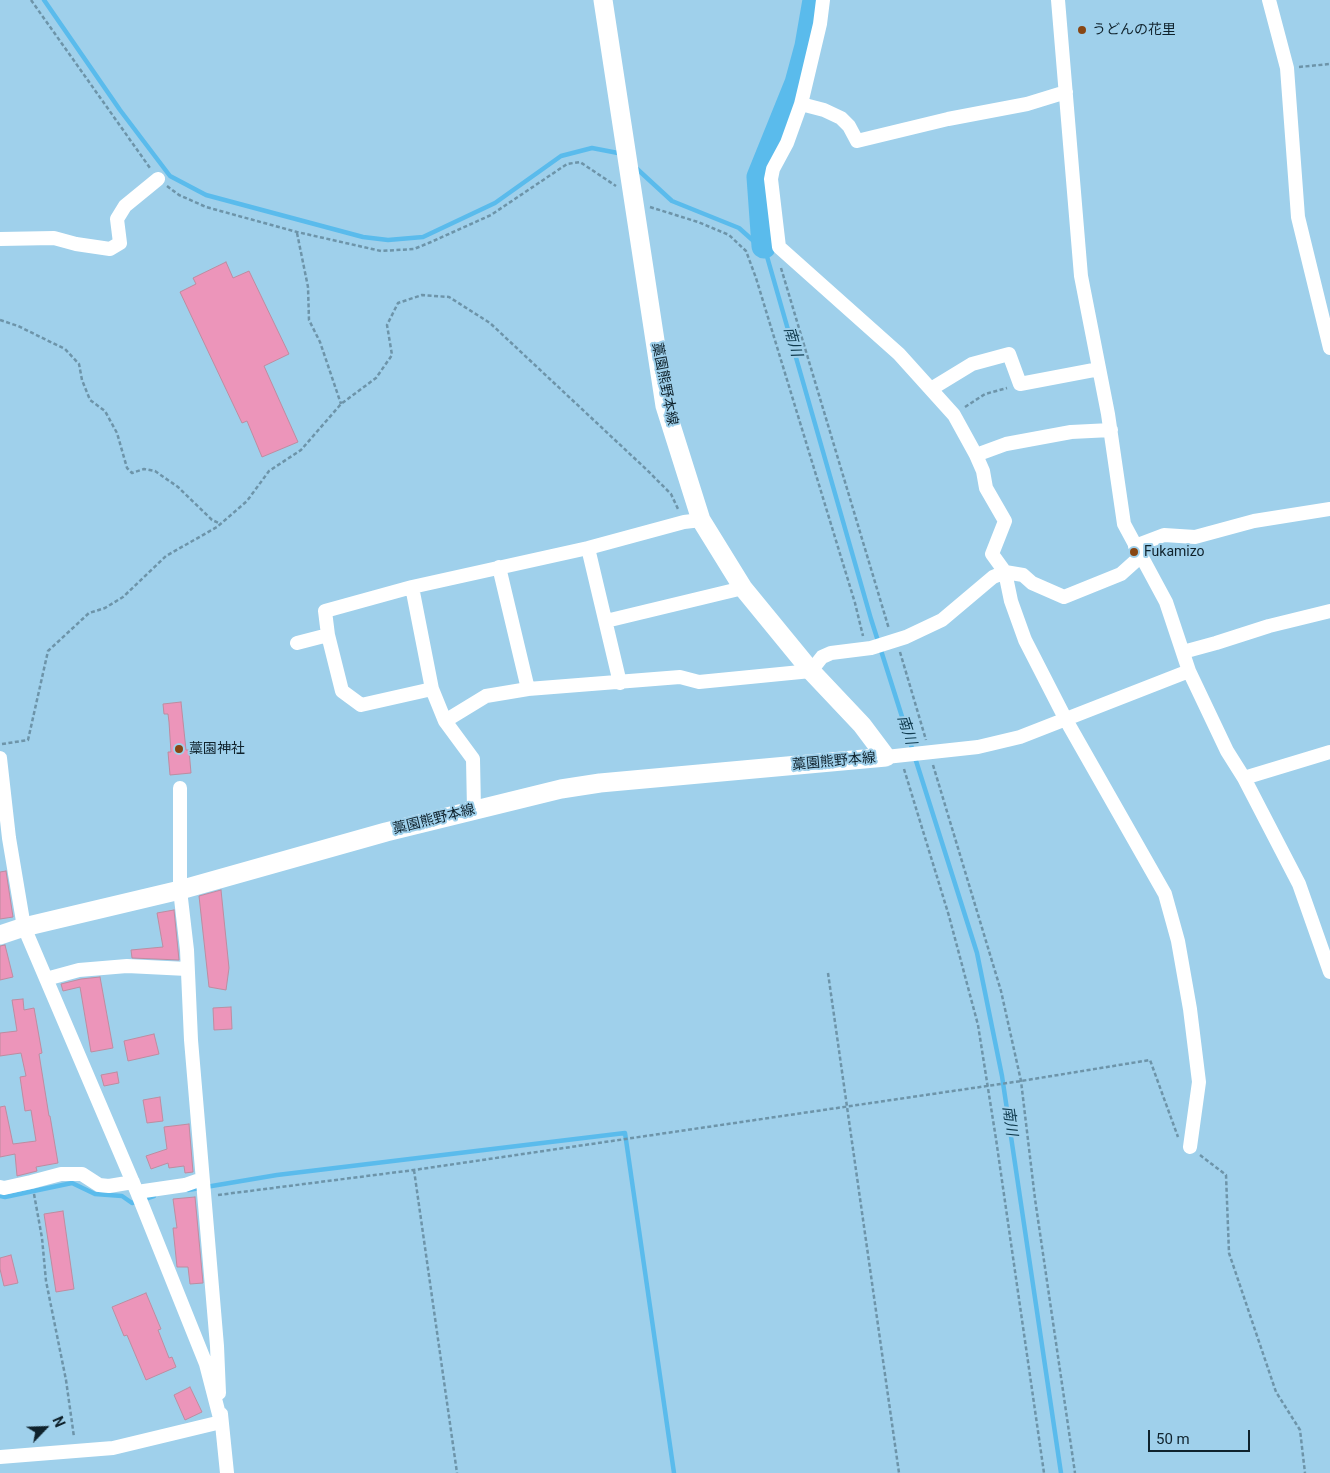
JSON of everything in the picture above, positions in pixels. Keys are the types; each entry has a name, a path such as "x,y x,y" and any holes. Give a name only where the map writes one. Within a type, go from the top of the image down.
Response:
{"main road":[{"name":"藁園熊野本線","path":"603,0 665,406 693,521 743,588 811,671 862,725 896,756"},
{"name":"藁園熊野本線","path":"0,934 180,890 474,810 561,789 600,783 896,756"}],"street":[{"path":"823,0 820,24 801,104 786,143 773,169 771,179 779,247 899,354 954,415 976,455 986,488 1005,521 992,554 1005,572 1011,600 1025,640 1066,720 1165,894 1178,941 1190,1009 1199,1082 1190,1147"},
{"path":"1058,0 1081,276 1111,430 1124,524 1166,602 1189,671 1227,751 1244,778 1299,884 1330,972"},
{"path":"1269,0 1288,68 1298,217 1330,348"},
{"path":"801,104 824,110 841,118 849,126 857,141 948,119 1027,104 1066,92"},
{"path":"0,239 54,238 76,244 110,249 120,243 117,218 125,206 158,179"},
{"path":"931,389 972,364 1009,354 1020,384 1099,369"},
{"path":"976,455 1006,444 1071,432 1111,430"},
{"path":"445,721 486,696 528,690 680,677 700,682 811,671 822,657 831,653 869,648 906,637 942,620 993,577 1005,572 1023,575 1032,583 1069,596 1121,574 1138,551 1164,535 1195,538 1254,521 1330,509"},
{"path":"432,689 361,705 342,691 328,635 325,611 412,586 588,548 693,521"},
{"path":"588,548 620,683"},
{"path":"499,568 528,690"},
{"path":"412,586 432,689 445,721 473,759 474,810"},
{"path":"606,621 743,588"},
{"path":"1183,652 1216,644 1269,626 1330,611"},
{"path":"297,642 328,635"},
{"path":"896,756 978,747 1020,737 1189,671"},
{"path":"1244,778 1330,752"},
{"path":"0,758 9,838 24,927 135,1187 206,1364 221,1422"},
{"path":"180,788 180,890 187,950 203,1197 217,1346 221,1422 227,1473"},
{"path":"46,979 79,970 128,966 187,969"},
{"path":"0,1187 4,1188 61,1174 82,1174 99,1185 135,1187 185,1185 202,1179"},
{"path":"0,1457 113,1448 221,1422"}],"path":[{"path":"31,0 158,179 179,195 206,208 297,232 381,250 414,249 491,215 567,164 580,162 655,210 698,222 729,235 746,251 756,278 869,648"},
{"path":"1288,68 1330,64"},
{"path":"297,232 308,287 309,320 320,342 341,404"},
{"path":"779,247 780,263 888,628 899,648 928,753 1001,990 1021,1081 1035,1199 1075,1473"},
{"path":"0,744 28,740 48,651 89,614 105,608 123,597 166,556 221,524 247,501 269,471 301,450 341,404 376,378 392,355 387,325 398,303 422,295 449,298 490,323 647,470 671,494 693,521"},
{"path":"0,320 18,326 65,349 79,364 82,380 90,400 105,412 117,433 127,468 132,473 144,469 155,471 178,487 212,520 221,524"},
{"path":"954,415 985,394 1020,384"},
{"path":"896,756 909,783 949,916 978,1025 989,1086 1044,1473"},
{"path":"828,973 900,1473"},
{"path":"203,1197 414,1170 1030,1080 1150,1060 1176,1136 1226,1175 1229,1253 1276,1392 1300,1430 1305,1473"},
{"path":"414,1170 457,1473"},
{"path":"32,1182 42,1238 46,1281 66,1380 76,1451"}],"building":[{"path":"226,262 233,278 249,271 289,354 264,366 298,442 262,457 247,421 242,423 180,292 196,284 193,278"},
{"path":"181,702 186,750 189,750 191,773 170,775 168,752 171,752 169,722 168,714 164,714 163,704"},
{"path":"6,871 13,917 0,919 0,872"},
{"path":"221,890 229,968 226,990 209,987 199,896"},
{"path":"174,910 179,960 132,958 131,950 163,947 157,913"},
{"path":"5,945 13,977 0,980 0,946"},
{"path":"100,977 113,1048 91,1052 80,987 63,991 61,984"},
{"path":"23,999 24,1010 34,1008 42,1053 39,1054 58,1163 36,1167 37,1171 17,1176 15,1154 0,1157 0,1107 5,1106 13,1144 36,1141 31,1110 25,1111 20,1077 26,1076 21,1053 0,1056 0,1033 17,1031 12,1000"},
{"path":"231,1007 232,1029 214,1030 213,1008"},
{"path":"154,1034 159,1054 128,1061 124,1041"},
{"path":"117,1072 119,1083 104,1086 101,1075"},
{"path":"160,1097 163,1121 147,1123 143,1100"},
{"path":"189,1124 193,1172 185,1173 184,1166 169,1168 168,1163 151,1169 146,1156 167,1149 164,1127"},
{"path":"195,1197 203,1283 190,1284 188,1267 177,1267 173,1228 177,1228 173,1199"},
{"path":"63,1211 74,1289 56,1292 44,1214"},
{"path":"11,1255 18,1283 4,1286 0,1269 0,1258"},
{"path":"146,1293 161,1329 158,1330 169,1358 172,1357 176,1367 146,1380 127,1335 124,1336 112,1307"},
{"path":"190,1387 202,1412 185,1420 174,1395"}],"waterway":[{"path":"44,0 120,110 170,176 206,195 363,237 388,240 423,237 495,203 561,156 592,148 618,153 621,156"},
{"name":"南川","path":"764,246 759,177 797,83 807,46 815,0"},
{"name":"南川","path":"635,167 672,201 739,228 758,245 764,246 871,619 977,953 1002,1076 1061,1473"},
{"path":"188,1190 277,1175 625,1133 674,1473"},
{"path":"0,1196 5,1197 72,1183 95,1194 122,1196 132,1203 154,1196"}],"place":[{"name":"うどんの花里","path":"1082,30"},
{"name":"Fukamizo","path":"1134,552"},
{"name":"藁園神社","path":"179,749"}]}
